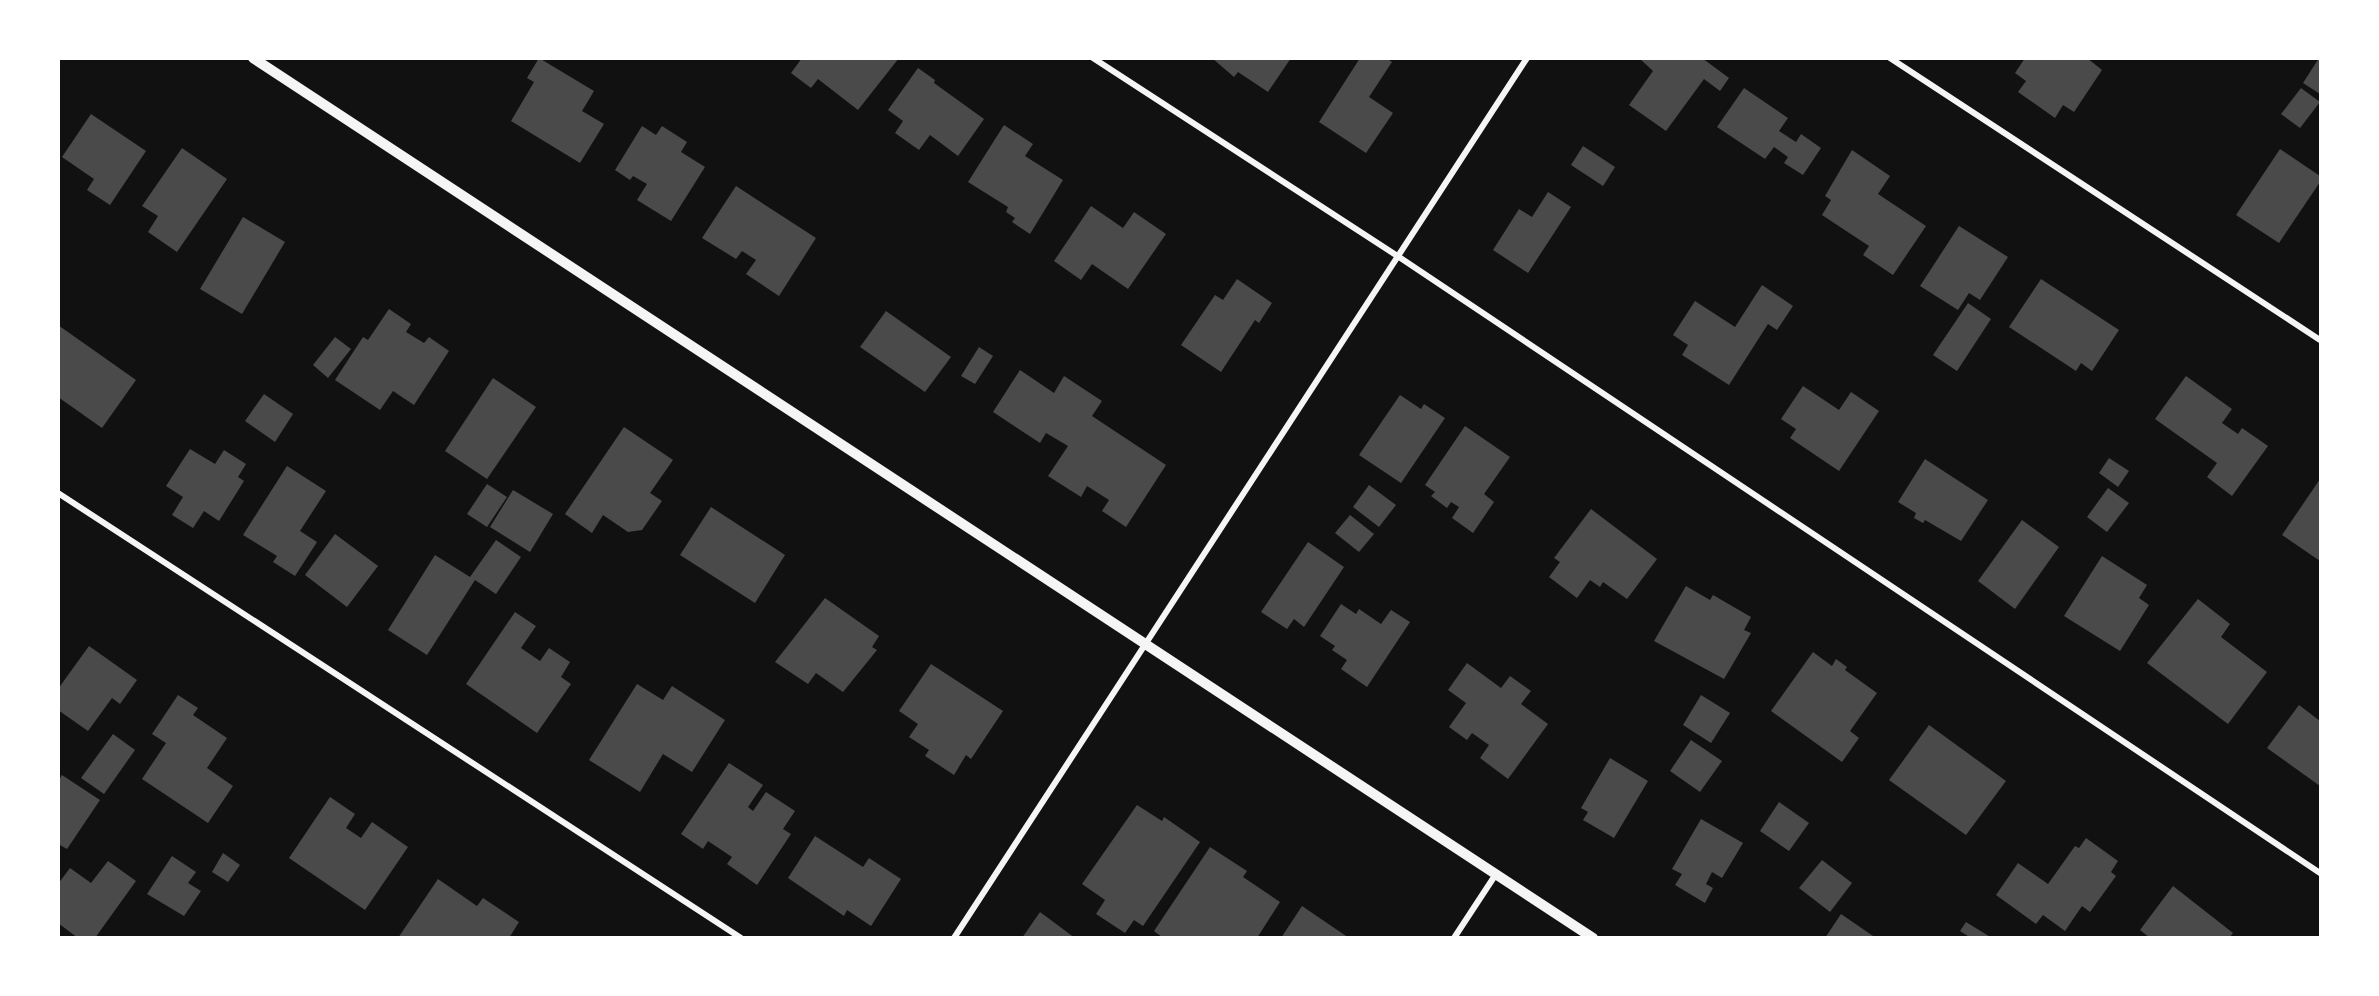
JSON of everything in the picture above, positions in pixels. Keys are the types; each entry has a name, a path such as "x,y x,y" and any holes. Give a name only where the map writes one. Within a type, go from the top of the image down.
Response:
{"street":[{"path":"253,58 1593,938"},
{"path":"1093,58 1399,257 2320,873"},
{"path":"954,938 1527,58"},
{"path":"1890,58 2320,340"},
{"path":"58,493 741,938"},
{"path":"1454,938 1496,874"}],"building":[{"path":"539,58 594,91 582,111 604,124 580,163 511,121 534,82 527,78"},
{"path":"802,58 899,58 858,110 818,79 811,88 791,73"},
{"path":"1212,58 1291,58 1268,92 1238,72 1234,77"},
{"path":"1360,58 1386,58 1392,62 1369,97 1393,113 1366,153 1319,122"},
{"path":"1639,58 1702,58 1729,78 1720,91 1704,79 1666,131 1629,105 1653,71"},
{"path":"2025,58 2087,58 2102,70 2074,112 2063,105 2055,118 2018,92 2026,81 2015,73"},
{"path":"2320,58 2320,94 2303,83"},
{"path":"918,68 935,80 934,83 984,119 958,156 930,135 919,150 895,133 903,121 888,110"},
{"path":"1744,88 1788,118 1779,131 1796,142 1801,134 1821,148 1803,175 1784,163 1788,157 1774,147 1765,159 1717,127"},
{"path":"2301,88 2320,102 2300,128 2281,114"},
{"path":"91,114 146,151 110,205 87,190 94,179 62,157"},
{"path":"1004,125 1033,144 1025,156 1063,180 1030,234 1012,222 1015,218 1006,212 1008,207 968,182"},
{"path":"642,126 656,135 662,126 687,142 681,152 705,167 671,221 637,200 647,184 633,176 630,180 615,170"},
{"path":"1583,146 1615,167 1603,186 1571,165"},
{"path":"182,148 227,179 177,252 148,232 158,216 142,206"},
{"path":"2280,149 2320,176 2320,182 2279,243 2236,215"},
{"path":"1852,150 1890,176 1878,194 1926,226 1893,275 1863,255 1869,246 1822,215 1831,200 1825,196"},
{"path":"736,186 816,238 779,296 746,274 756,260 742,251 736,259 702,238"},
{"path":"1548,192 1571,207 1528,273 1493,250 1519,209 1532,217"},
{"path":"1091,206 1123,228 1134,212 1166,234 1128,289 1092,264 1081,280 1054,261"},
{"path":"243,217 285,242 242,314 200,289"},
{"path":"1959,226 2008,257 1980,300 1969,293 1958,310 1920,286"},
{"path":"1237,279 1272,303 1259,323 1255,320 1221,372 1181,345 1215,295 1223,300"},
{"path":"2041,279 2119,330 2092,371 2081,363 2076,371 2009,327"},
{"path":"1762,285 1793,306 1777,330 1768,324 1729,385 1682,355 1688,345 1673,335 1695,301 1735,327"},
{"path":"1968,303 1991,319 1957,371 1933,355"},
{"path":"389,309 411,324 406,332 424,343 429,337 449,351 414,405 393,391 380,410 335,380 363,337 368,340"},
{"path":"886,311 951,357 925,392 860,347"},
{"path":"58,325 136,380 102,428 58,397"},
{"path":"335,337 351,349 328,378 313,365"},
{"path":"979,347 993,356 975,384 961,376"},
{"path":"1020,370 1054,393 1064,376 1102,401 1092,416 1166,465 1126,527 1102,511 1109,500 1087,486 1081,497 1048,476 1068,446 1046,433 1040,443 993,412"},
{"path":"2186,376 2232,409 2222,423 2238,434 2242,428 2268,446 2232,496 2207,477 2217,463 2155,419"},
{"path":"493,378 536,407 487,479 445,451"},
{"path":"1803,386 1839,410 1851,392 1879,411 1839,471 1790,438 1796,429 1781,419"},
{"path":"264,394 293,414 275,442 245,421"},
{"path":"1400,395 1421,409 1424,404 1445,418 1401,483 1359,455"},
{"path":"1465,426 1510,457 1484,494 1494,502 1473,533 1452,518 1459,507 1451,502 1447,508 1431,496 1435,492 1425,485"},
{"path":"624,427 673,460 650,493 662,501 642,530 628,532 603,515 592,533 565,514"},
{"path":"190,449 215,464 224,450 246,464 238,477 244,481 219,521 204,511 193,528 172,515 183,497 166,486"},
{"path":"2109,458 2129,471 2118,487 2099,473"},
{"path":"1925,459 1988,500 1961,541 1925,520 1923,523 1914,518 1916,513 1898,502"},
{"path":"287,466 326,491 300,531 317,542 295,576 273,562 277,556 243,535"},
{"path":"2320,479 2320,561 2282,535"},
{"path":"487,484 507,497 487,527 467,514"},
{"path":"1369,485 1396,505 1379,527 1353,507"},
{"path":"2108,488 2129,503 2107,532 2087,517"},
{"path":"513,490 553,514 530,552 490,527"},
{"path":"711,507 785,555 755,603 680,555"},
{"path":"1591,509 1657,559 1627,599 1603,582 1600,587 1590,580 1577,598 1549,577 1560,562 1554,558"},
{"path":"1350,515 1374,534 1359,552 1335,533"},
{"path":"2022,520 2059,547 2015,609 1978,581"},
{"path":"335,534 378,566 347,607 305,575"},
{"path":"496,540 521,557 496,594 475,580 427,655 388,630 435,555 470,577"},
{"path":"1308,542 1344,567 1304,627 1294,619 1287,629 1261,612"},
{"path":"2102,556 2147,585 2139,598 2149,605 2120,651 2064,616"},
{"path":"1686,586 1710,600 1713,595 1751,617 1744,630 1751,633 1724,679 1654,641"},
{"path":"825,598 879,636 872,647 877,650 843,692 816,673 808,684 775,662"},
{"path":"2198,599 2230,624 2221,637 2267,672 2228,724 2147,663"},
{"path":"1341,604 1356,614 1359,609 1381,624 1391,610 1410,622 1367,687 1341,669 1347,660 1332,650 1335,646 1320,636"},
{"path":"515,612 536,626 521,648 540,661 549,648 570,662 561,677 571,684 537,733 466,684"},
{"path":"89,646 137,680 120,704 112,698 88,731 58,710 58,689"},
{"path":"1813,652 1832,666 1836,659 1847,667 1845,670 1877,693 1850,731 1859,738 1842,762 1771,711"},
{"path":"1467,663 1501,688 1510,676 1531,691 1521,704 1548,724 1508,779 1480,758 1489,745 1472,733 1467,740 1449,727 1466,703 1448,690"},
{"path":"931,664 1003,711 971,759 966,755 954,775 925,756 929,750 909,737 918,724 899,711"},
{"path":"637,684 663,700 672,686 725,720 692,772 663,754 640,792 589,760"},
{"path":"178,695 198,708 193,715 227,738 207,768 233,786 208,823 142,779 166,743 152,734"},
{"path":"1701,695 1730,713 1711,743 1683,725"},
{"path":"2299,705 2320,721 2320,786 2267,748"},
{"path":"1929,725 2006,781 1966,835 1889,780"},
{"path":"113,734 135,750 104,794 81,778"},
{"path":"1691,740 1722,761 1700,792 1670,771"},
{"path":"1610,758 1648,781 1614,838 1583,820 1588,812 1581,808"},
{"path":"729,763 763,785 748,807 753,811 766,792 795,811 783,829 791,834 757,885 727,864 732,857 708,841 703,849 681,834"},
{"path":"62,775 100,800 67,849 58,844 58,781"},
{"path":"330,797 355,814 346,828 361,838 372,822 408,847 365,910 289,858"},
{"path":"1779,802 1809,823 1789,851 1760,831"},
{"path":"1137,805 1162,821 1164,817 1200,842 1143,926 1134,920 1125,933 1096,914 1105,900 1082,884"},
{"path":"1701,819 1743,843 1722,878 1712,872 1706,884 1713,888 1705,903 1675,885 1682,874 1672,869"},
{"path":"815,836 863,867 869,858 901,879 871,926 847,910 844,916 788,878"},
{"path":"2086,838 2118,861 2111,872 2116,876 2090,912 2082,906 2065,931 2043,915 2036,924 1996,895 2018,863 2048,884 2075,846 2079,848"},
{"path":"1210,847 1247,871 1243,877 1280,902 1257,938 1163,938 1154,931"},
{"path":"223,853 240,865 228,882 212,872"},
{"path":"172,856 196,872 188,883 201,891 184,916 147,894"},
{"path":"1822,860 1852,883 1830,912 1799,888"},
{"path":"108,861 136,881 95,938 78,938 58,923 58,884 70,868 91,883"},
{"path":"438,879 477,906 483,898 519,922 509,938 398,938"},
{"path":"2173,886 2233,933 2229,938 2150,938 2140,930"},
{"path":"1302,906 1349,938 1281,938"},
{"path":"1040,912 1075,938 1022,938"},
{"path":"1841,914 1876,938 1825,938"},
{"path":"1966,922 1992,938 1971,938 1960,931"}]}
